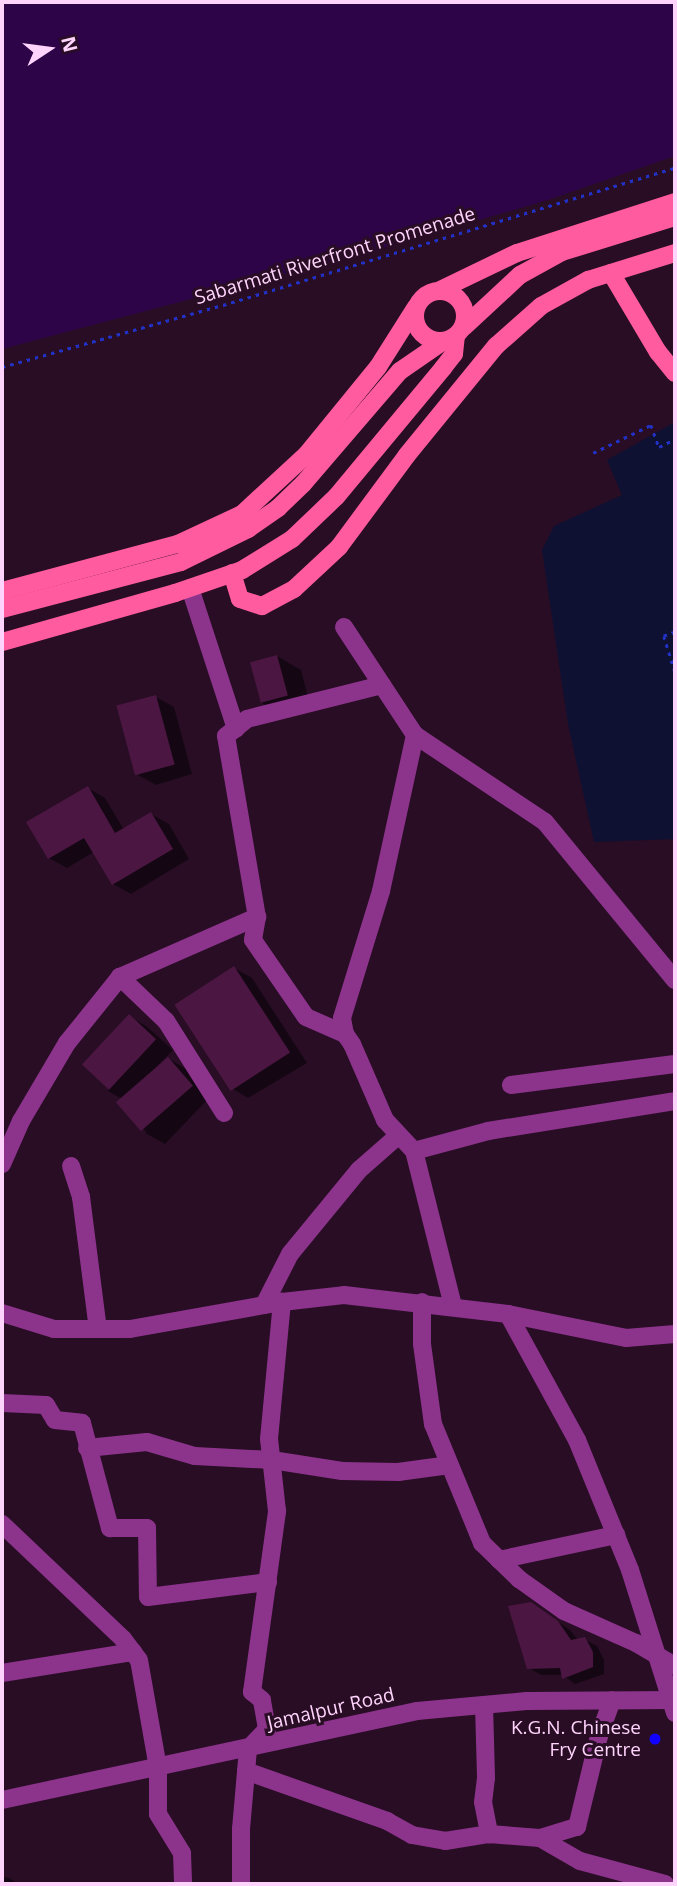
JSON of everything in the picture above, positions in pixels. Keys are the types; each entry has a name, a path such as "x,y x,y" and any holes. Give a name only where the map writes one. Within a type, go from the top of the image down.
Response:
{"main road":[{"path":"2,591 178,544 242,514 307,454 378,366 425,294 440,290 517,253 675,202"},
{"path":"2,609 181,562 248,529 278,508 303,484 400,371 454,335 520,275 562,252 675,217"},
{"path":"232,573 240,599 262,606 294,589 339,547 407,455 496,346 541,306 589,280 675,253"},
{"path":"611,273 658,352 675,373"},
{"path":"2,642 190,588 232,573 292,538 336,497 454,354 454,335 466,314 462,302 453,293 440,290"},
{"path":"416,307 415,320 419,331 429,340 454,335"}],"street":[{"path":"190,588 236,729"},
{"path":"344,627 415,735 545,822 675,980"},
{"path":"345,1034 306,1017 253,940 257,917 226,736 247,719 382,685"},
{"path":"415,735 381,891 342,1018 345,1034 364,1069 385,1120 414,1150 453,1306"},
{"path":"2,1164 21,1121 67,1043 120,977 257,917"},
{"path":"120,977 166,1021 224,1113"},
{"path":"511,1085 675,1064"},
{"path":"414,1150 488,1131 675,1101"},
{"path":"264,1305 290,1254 359,1170 399,1135"},
{"path":"71,1166 81,1197 98,1329"},
{"path":"2,1313 54,1329 130,1329 282,1302 344,1295 508,1314 626,1338 675,1334"},
{"path":"241,1884 241,1829 248,1749 267,1729 262,1700 252,1692 277,1511 269,1439 270,1399 282,1302"},
{"path":"422,1302 422,1344 433,1424 482,1543 519,1579 564,1611 656,1654 675,1666"},
{"path":"508,1314 577,1440 616,1535 673,1704"},
{"path":"2,1403 46,1405 55,1420 82,1423 110,1528 147,1528 148,1597 268,1582"},
{"path":"87,1448 146,1442 195,1456 272,1460 342,1471 398,1472 450,1465"},
{"path":"2,1524 123,1639 139,1660 158,1768 158,1814 182,1853 183,1884"},
{"path":"499,1560 616,1535"},
{"path":"2,1673 133,1652"},
{"path":"246,1771 387,1821 412,1835 445,1842 489,1834 540,1838 577,1827 599,1736 612,1700"},
{"name":"Jamalpur Road","path":"2,1800 417,1711 484,1705 612,1700 673,1704"},
{"path":"484,1705 486,1777 483,1802 489,1834"},
{"path":"540,1838 580,1861 664,1884"}],"path":[{"name":"Sabarmati Riverfront Promenade","path":"2,368 236,301 675,168"},
{"path":"593,453 651,425 659,447 675,439"},
{"path":"675,632 664,636 675,672"}],"shaded area":[{"path":"2,2 675,2 675,156 548,200 383,248 2,349"},
{"path":"675,422 675,839 594,842 568,724 542,550 554,526 622,495 607,460"}],"building":[{"path":"277,655 288,696 261,703 250,662"},
{"path":"156,695 175,765 135,775 116,706"},
{"path":"88,786 115,833 151,812 173,849 112,885 84,838 48,859 26,822"},
{"path":"234,966 290,1052 231,1091 174,1005"},
{"path":"129,1014 156,1039 109,1090 82,1064"},
{"path":"168,1057 193,1086 141,1131 116,1102"},
{"path":"531,1602 558,1621 571,1640 585,1637 593,1652 593,1667 562,1679 560,1668 527,1669 508,1606"}],"place":[{"name":"K.G.N. Chinese Fry Centre","path":"655,1739"}]}
